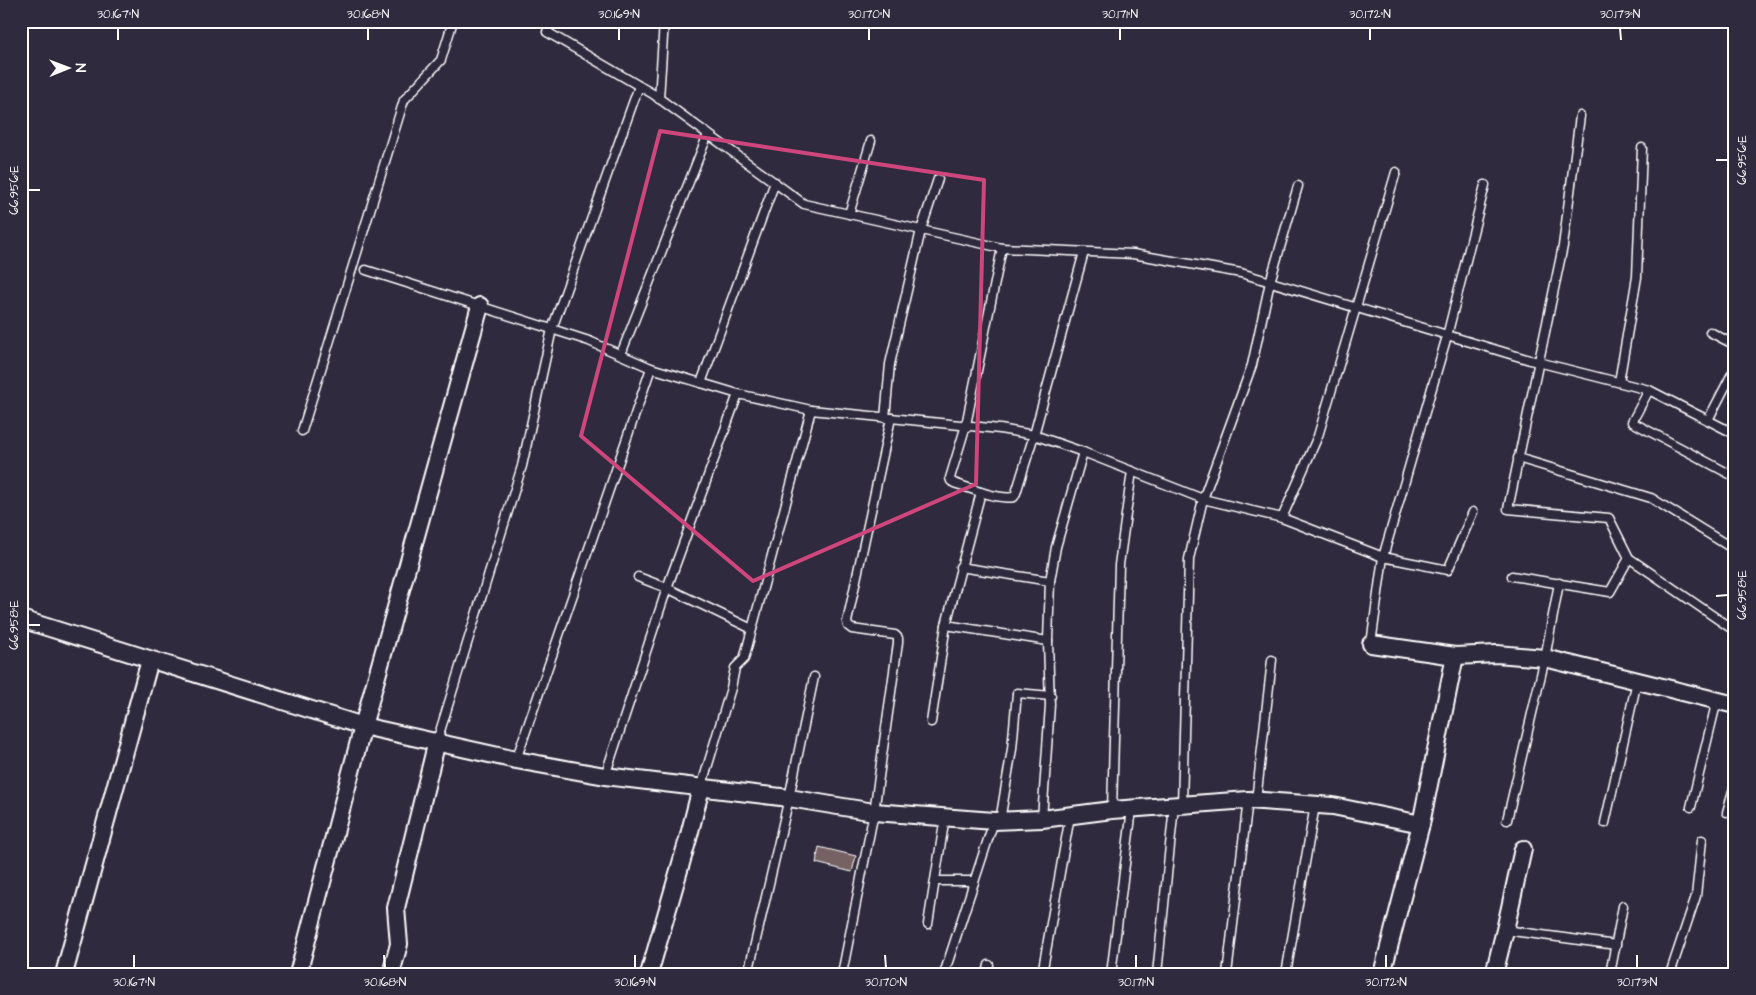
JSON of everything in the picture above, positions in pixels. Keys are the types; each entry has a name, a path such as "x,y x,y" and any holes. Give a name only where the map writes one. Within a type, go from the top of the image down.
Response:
{"street":[{"path":"298,974 363,726 480,306"},
{"path":"21,620 363,726 516,760 605,776 789,798 874,812 997,821 1042,819 1112,810 1252,801 1334,806 1421,824"},
{"path":"1371,644 1455,656 1497,654 1545,658 1735,705"},
{"path":"1382,974 1421,824 1455,656"},
{"path":"64,974 150,660"},
{"path":"391,974 400,944 396,908 437,741"},
{"path":"649,974 701,788"},
{"path":"1494,974 1522,849"}],"lane":[{"path":"302,431 404,100 441,60 453,21"},
{"path":"551,21 547,32 660,99 804,204 1002,248 1134,254 1241,273 1447,336 1538,362 1649,390 1735,434"},
{"path":"660,99 664,21"},
{"path":"437,741 522,466 552,329 639,86"},
{"path":"1580,116 1563,246 1508,508 1609,518 1629,558 1735,630"},
{"path":"621,354 708,134"},
{"path":"849,214 871,141"},
{"path":"1619,382 1637,277 1642,148"},
{"path":"1282,518 1318,436 1396,172"},
{"path":"842,974 874,812 898,638 852,629 848,626 847,622 888,418 890,364 921,230 938,179"},
{"path":"701,383 775,182"},
{"path":"1371,644 1383,557 1447,336 1485,185"},
{"path":"1157,974 1178,805 1189,559 1203,499 1252,365 1270,282 1298,186"},
{"path":"1002,248 966,425 950,478 951,481 981,492 1008,498 1016,493 1034,435 1084,252"},
{"path":"366,270 589,341 651,368 738,394 811,410 966,425 1034,435 1203,499 1282,518 1383,557 1448,570 1473,512"},
{"path":"1710,332 1735,344"},
{"path":"516,760 651,368"},
{"path":"1708,420 1735,368"},
{"path":"1649,390 1632,422 1735,477"},
{"path":"605,776 667,588 738,394"},
{"path":"701,788 731,688 735,668 744,659 811,410"},
{"path":"1042,819 1051,696 1048,642 1050,581 1056,547 1083,452"},
{"path":"1518,458 1651,498 1735,550"},
{"path":"1112,810 1119,564 1132,471"},
{"path":"931,722 946,625 981,492"},
{"path":"1512,576 1610,592 1629,558"},
{"path":"960,567 1050,581"},
{"path":"638,577 667,588 752,630"},
{"path":"1507,820 1545,658 1560,583"},
{"path":"946,625 1048,642"},
{"path":"1227,974 1272,660"},
{"path":"748,974 789,798 814,677"},
{"path":"1605,823 1637,681"},
{"path":"944,974 974,882 997,821 1012,749 1017,693 1051,696"},
{"path":"1691,807 1717,700"},
{"path":"1727,812 1735,784"},
{"path":"1286,974 1315,805"},
{"path":"1111,974 1132,809"},
{"path":"928,924 945,816"},
{"path":"1042,974 1070,816"},
{"path":"1670,974 1696,896 1702,840"},
{"path":"935,881 974,882"},
{"path":"1610,974 1623,906"},
{"path":"1505,930 1616,945"},
{"path":"987,974 989,965"}],"highlighted area":[{"path":"660,131 984,180 976,484 753,581 581,436"}],"building":[{"path":"819,847 856,856 852,872 816,863"}]}
